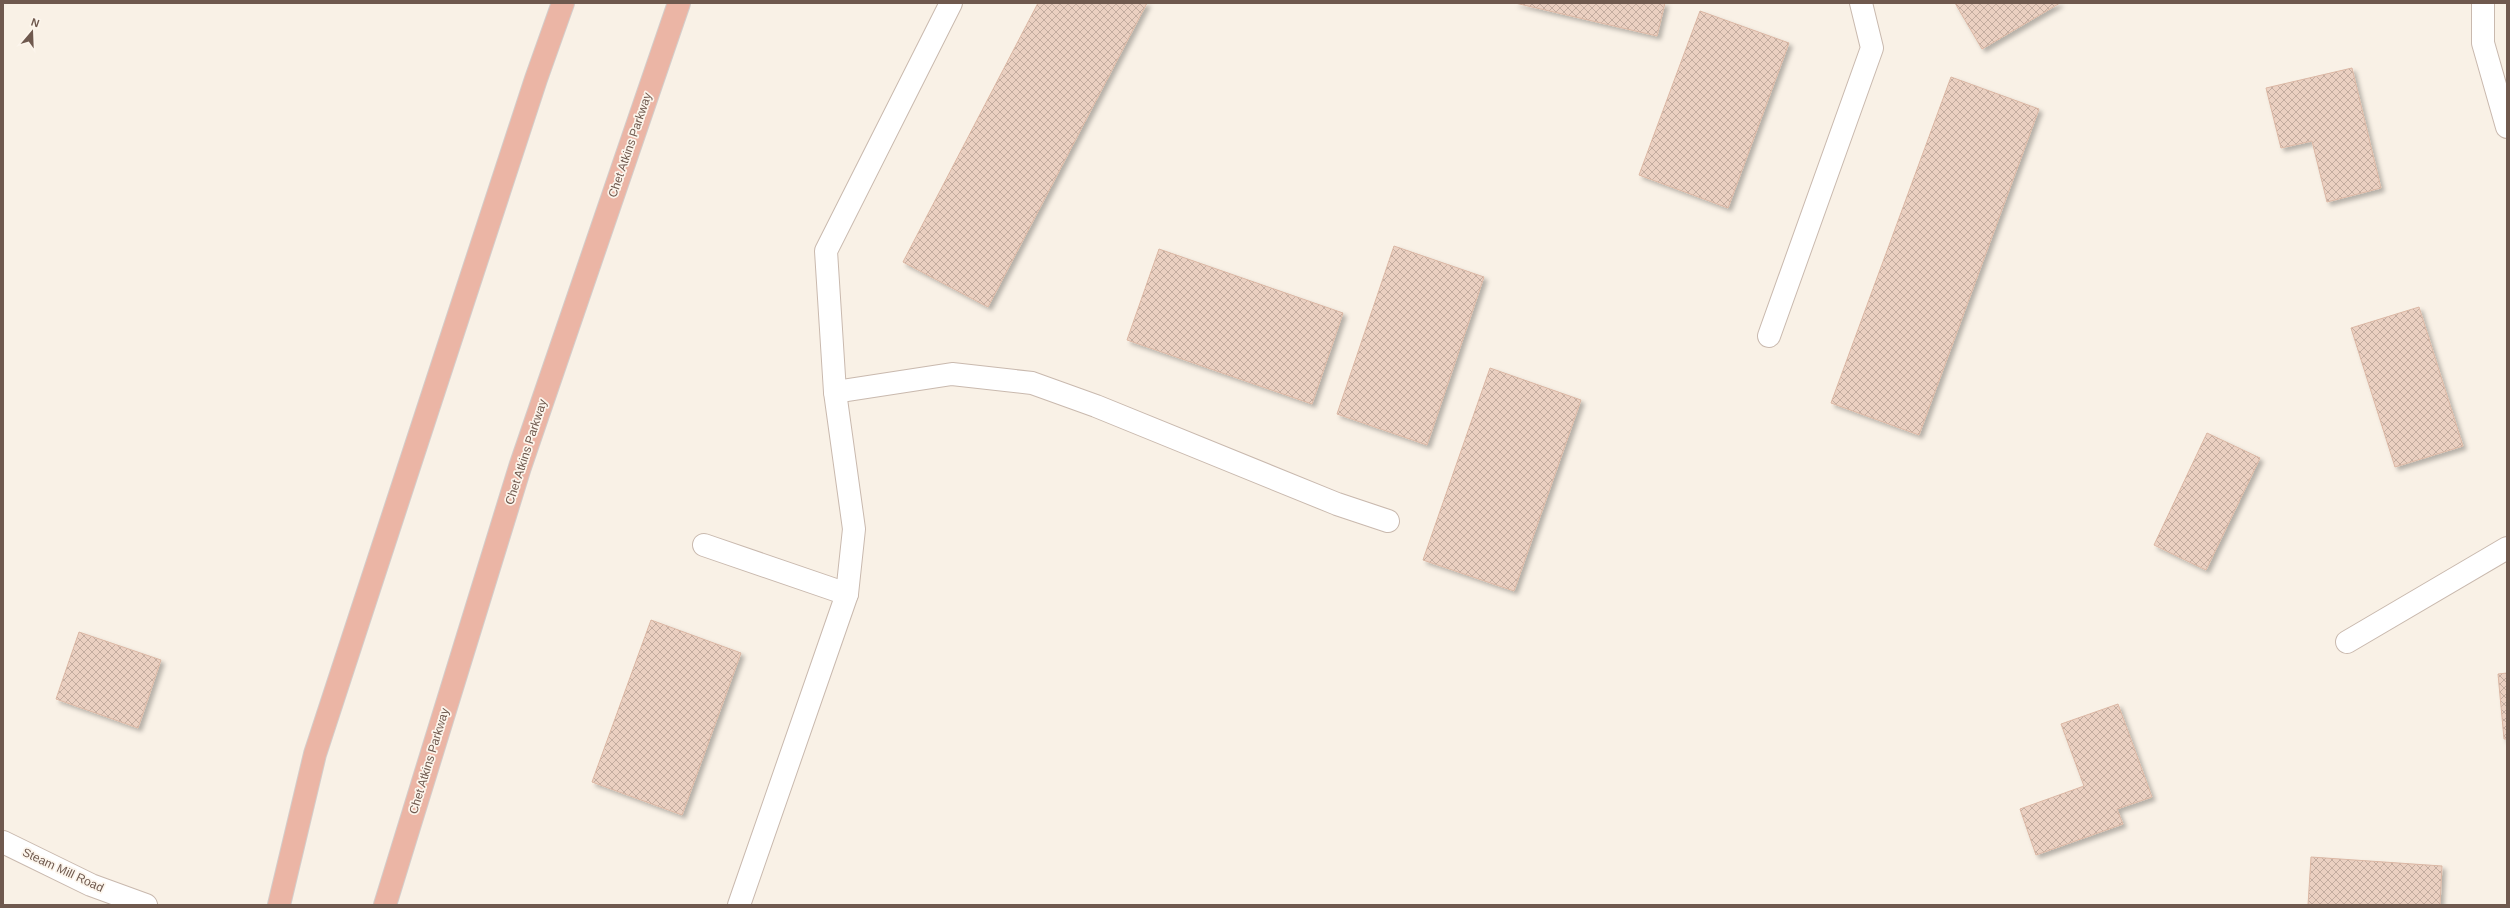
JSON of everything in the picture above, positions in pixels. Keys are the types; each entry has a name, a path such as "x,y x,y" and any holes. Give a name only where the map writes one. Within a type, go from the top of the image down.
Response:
{"highway":[{"path":"279,905 315,754 531,94 563,3"},
{"name":"Chet Atkins Parkway","path":"385,905 520,467 679,3"}],"street":[{"path":"740,905 847,594 854,529 835,392 826,251 951,3"},
{"path":"1769,336 1872,48 1861,3"},
{"path":"2483,3 2483,43 2507,127"},
{"path":"835,392 952,374 1032,383 1096,406 1337,504 1388,521"},
{"path":"704,545 847,594"},
{"path":"2347,642 2507,548"},
{"name":"Steam Mill Road","path":"3,842 91,885 146,905"}],"building":[{"path":"1038,3 1147,3 988,307 903,262"},
{"path":"1515,3 1665,3 1657,36"},
{"path":"1955,3 2060,3 1982,49"},
{"path":"1700,11 1789,43 1728,208 1639,175"},
{"path":"2352,68 2381,188 2327,202 2312,141 2281,148 2266,88"},
{"path":"1951,77 2039,109 1919,435 1831,403"},
{"path":"1394,246 1484,277 1427,445 1337,414"},
{"path":"1159,249 1343,313 1312,404 1127,340"},
{"path":"2419,307 2463,446 2395,467 2351,328"},
{"path":"1490,368 1581,400 1514,591 1423,560"},
{"path":"2207,433 2260,458 2206,570 2154,545"},
{"path":"651,620 741,653 682,815 592,782"},
{"path":"79,632 161,660 138,728 56,699"},
{"path":"2507,673 2507,739 2504,739 2498,674"},
{"path":"2118,704 2152,797 2117,809 2123,824 2036,855 2020,809 2084,786 2061,724"},
{"path":"2311,857 2442,866 2440,905 2308,905"}]}
